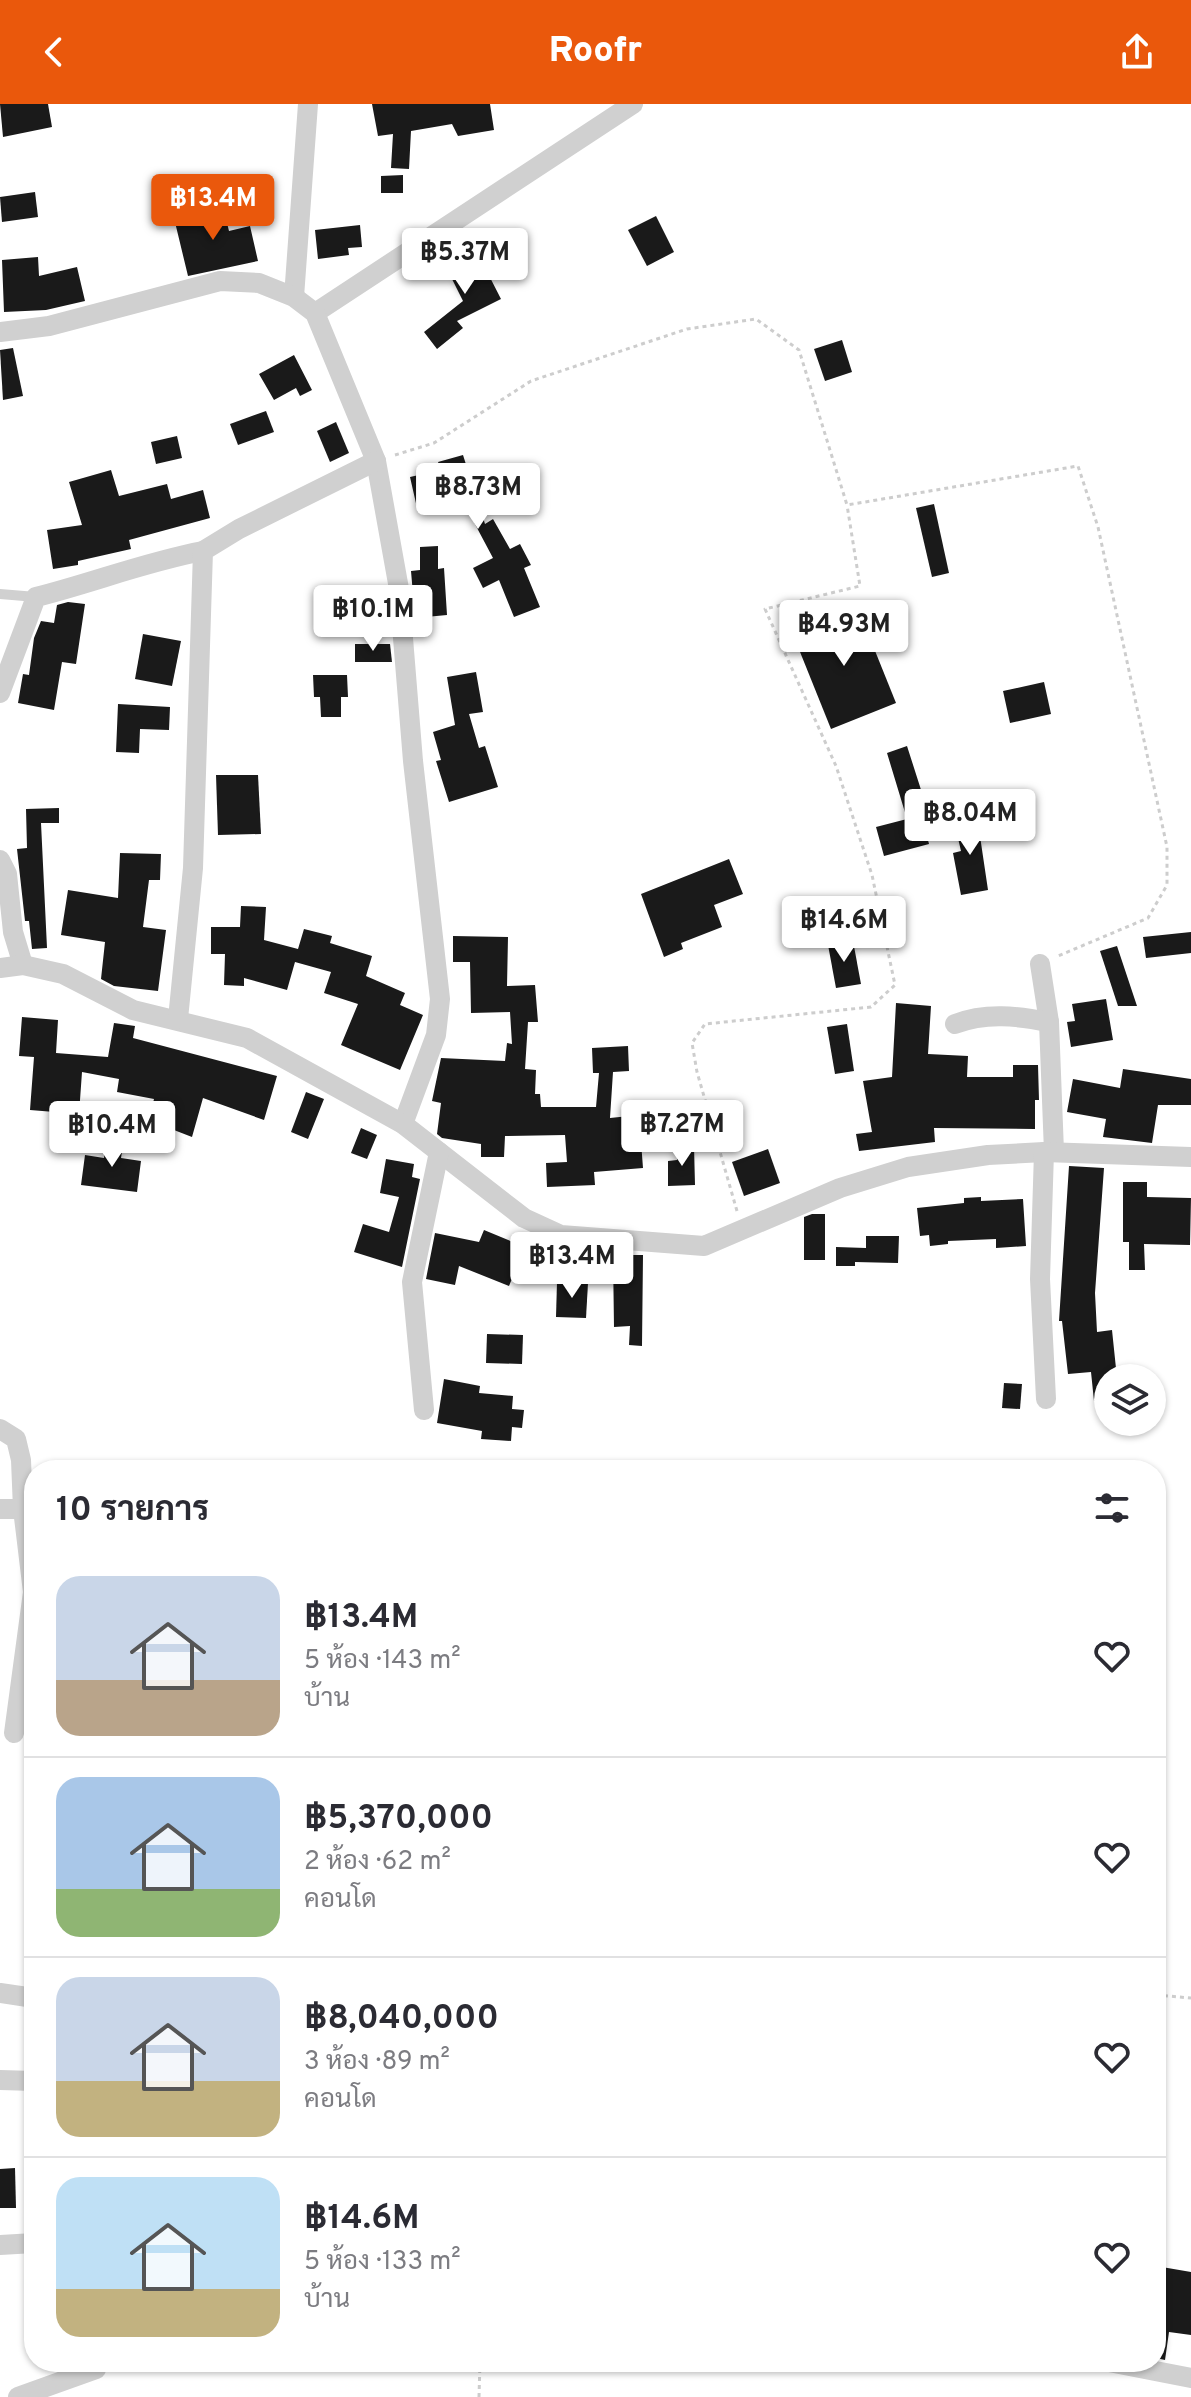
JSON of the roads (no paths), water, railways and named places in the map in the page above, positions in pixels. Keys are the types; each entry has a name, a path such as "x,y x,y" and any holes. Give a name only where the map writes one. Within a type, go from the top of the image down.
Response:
{"street":[{"path":"294,297 308,104"},
{"path":"315,313 633,104"},
{"path":"0,332 49,326 220,281 259,283 294,297 315,313 376,461 399,589 413,761 440,999 436,1035 403,1124"},
{"path":"0,693 36,597 155,560 203,551 239,529 376,461"},
{"path":"178,1019 193,868 203,551"},
{"path":"0,860 7,874 13,932 23,965"},
{"path":"1040,964 1049,1022 1049,1152 1040,1279 1046,1399"},
{"path":"0,968 23,965 63,974 133,1010 247,1038 403,1124 524,1218 561,1235 704,1246 743,1232 840,1188 908,1167 988,1155 1049,1152 1191,1157"},
{"path":"955,1024 973,1017 993,1016 1049,1022"},
{"path":"424,1410 412,1282 439,1152"},
{"path":"0,1429 16,1439 21,1460 24,1517"},
{"path":"0,1509 23,1509"},
{"path":"16,1733 24,1667"},
{"path":"0,1993 24,1997"},
{"path":"0,2080 24,2081"},
{"path":"0,2245 24,2244"},
{"path":"18,2397 88,2372"},
{"path":"1160,2372 1191,2378"}],"lane":[{"path":"0,594 36,597"}]}
